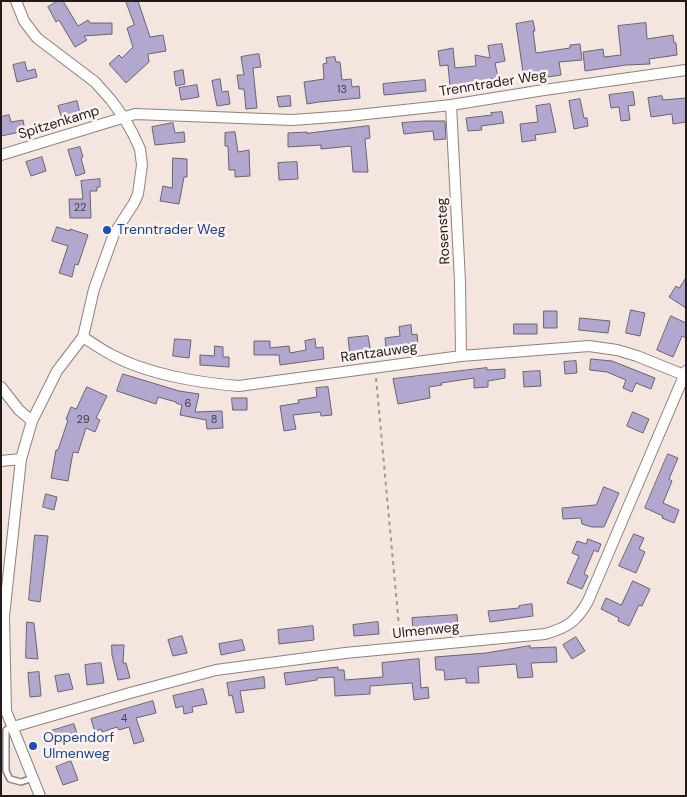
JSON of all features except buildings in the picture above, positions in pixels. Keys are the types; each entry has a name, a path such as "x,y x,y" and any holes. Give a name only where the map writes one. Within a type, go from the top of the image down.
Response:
{"street":[{"path":"16,1 30,30 48,47 75,65 95,82 124,118 140,149 142,165 140,185 134,203 114,234 94,289 83,336 57,371 32,421 21,459 4,616 4,712 40,796"},
{"name":"Trenntrader Weg","path":"124,118 135,114 292,120 348,116 451,105 686,70"},
{"name":"Rosensteg","path":"451,105 460,281 461,356"},
{"name":"Spitzenkamp","path":"1,155 124,118"},
{"name":"Rantzauweg","path":"83,336 111,355 138,366 209,384 239,386 461,356 589,346 617,350 685,373"},
{"name":"Ulmenweg","path":"12,727 216,670 345,653 545,634 559,630 570,624 581,614 588,601 685,373"},
{"path":"1,387 19,410 32,421"},
{"path":"1,461 21,459"}],"lane":[{"path":"12,727 6,730 6,771 10,779 21,782 33,778"}],"path":[{"path":"375,368 401,647"}],"place":[{"name":"Trenntrader Weg","path":"107,230"},
{"name":"Oppendorf Ulmenweg","path":"33,746"}]}
